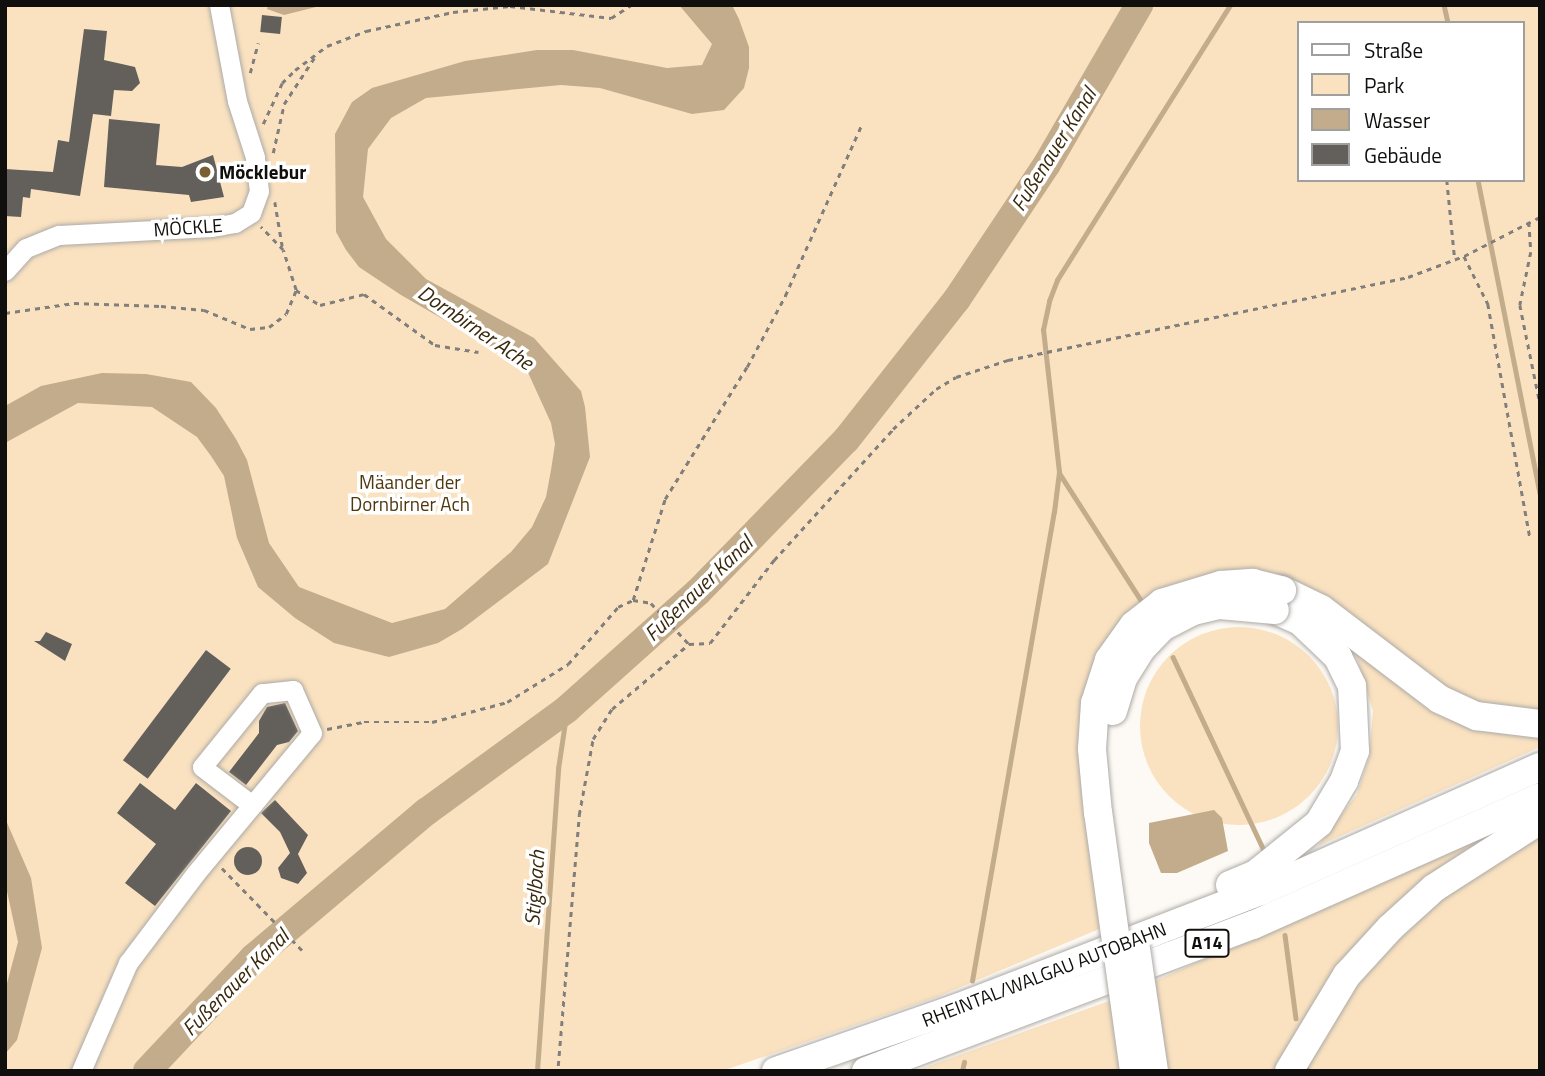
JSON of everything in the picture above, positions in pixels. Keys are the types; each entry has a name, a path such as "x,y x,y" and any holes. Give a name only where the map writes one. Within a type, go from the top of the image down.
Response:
{"highway":[{"path":"1074,963 1149,921 1256,874 1301,841 1335,800 1355,751 1352,686 1338,657 1322,638 1278,600 1253,583 1221,585 1162,603 1134,625 1109,660 1095,703 1092,750 1098,813 1134,1071"},
{"path":"1154,1071 1115,805 1110,753 1113,711 1123,678 1142,648 1162,627 1193,611 1220,605 1278,600 1321,609 1438,699 1476,716 1540,724"},
{"name":"RHEINTAL/WALGAU AUTOBAHN","path":"776,1071 1074,963 1261,891 1540,768"},
{"name":"RHEINTAL/WALGAU AUTOBAHN","path":"866,1071 1253,925 1540,797"},
{"path":"1289,1071 1347,975 1390,928 1434,888 1540,820"}],"street":[{"path":"219,5 237,102 264,159 259,191 251,213"},
{"name":"MÖCKLE","path":"5,271 26,248 59,235 212,227 235,223 251,213"},
{"path":"81,1071 128,963 209,856 252,805 312,733 293,690 262,693 202,766 252,805"}],"path":[{"path":"264,159 264,120 282,83 316,55 366,31 453,12 533,7 611,18 631,5"},
{"path":"248,81 258,43"},
{"path":"264,159 284,104 316,55"},
{"path":"633,600 665,499 747,367 785,296 861,126"},
{"path":"1447,182 1455,260"},
{"path":"275,201 283,250 296,290 320,305 364,294 435,345 478,352"},
{"path":"251,213 283,250"},
{"path":"558,1066 579,815 593,739 612,709 689,645 710,643 723,631 774,560 936,388 983,367 1408,277 1464,256 1540,218"},
{"path":"1529,222 1531,252 1520,306 1540,403"},
{"path":"1464,256 1488,304 1530,537"},
{"path":"5,313 75,303 161,306 204,310 259,329 286,314 296,290"},
{"path":"312,733 364,722 416,724 457,719 507,702 568,664 618,607 633,600 651,603 689,645"},
{"path":"209,856 303,951"}],"green space":[{"name":"Mäander der Dornbirner Ach","path":"5,5 1540,5 1540,717 1515,717 1433,685 1285,581 1096,667 1104,927 937,997 722,1071 5,1071"},
{"path":"1239,627 1277,635 1309,656 1330,688 1338,726 1330,764 1309,796 1277,817 1239,825 1201,817 1169,796 1148,764 1140,726 1148,688 1169,656 1201,635"},
{"path":"1353,645 1418,699 1475,731 1540,733 1540,747 1318,846 1357,794 1369,758 1373,711"},
{"path":"1540,812 1540,1071 915,1071 1109,1001"}],"water":[{"path":"268,5 324,5 284,15 267,9"},
{"name":"Dornbirner Ache","path":"679,5 732,5 739,19 749,47 749,68 744,88 724,110 692,114 600,88 561,85 426,98 391,118 368,149 363,197 386,239 426,279 534,338 581,391 585,407 590,457 548,564 462,629 438,643 389,657 334,643 295,618 258,587 237,538 224,476 211,456 197,437 152,407 78,403 5,443 5,406 41,386 102,373 146,374 191,382 216,408 236,439 247,460 269,543 299,587 392,623 445,609 511,552 532,527 546,497 551,470 555,444 551,423 525,366 401,295 359,267 346,250 336,232 335,134 352,102 372,88 465,61 537,50 573,50 667,68 702,65 712,44"},
{"path":"1214,810 1222,818 1228,851 1177,873 1161,873 1149,843 1149,823"},
{"path":"5,818 31,878 42,948 17,1040 5,1054 5,991 18,942 5,882"}],"building":[{"path":"262,15 282,17 280,34 260,32"},
{"path":"84,29 107,31 104,60 135,67 140,83 132,91 114,90 111,116 93,114 80,196 31,189 30,198 23,197 21,217 5,216 5,169 53,172 58,140 69,142"},
{"path":"109,119 160,124 156,165 182,167 213,155 224,197 191,202 189,195 104,187"},
{"path":"46,632 72,644 65,661 34,641 40,641"},
{"path":"206,650 231,669 148,779 123,760"},
{"path":"285,703 298,731 289,742 277,745 246,785 229,772 259,733 259,721 267,707"},
{"path":"140,783 175,810 196,783 231,811 155,906 125,883 156,844 117,813"},
{"path":"275,800 308,835 298,854 307,873 298,884 281,878 278,868 290,853 280,832 261,813"},
{"path":"248,847 258,851 262,861 258,871 248,875 238,871 234,861 238,851"}],"waterway":[{"name":"Fußenauer Kanal","path":"147,1071 253,958 426,812 567,709 698,592 846,440 957,299 1047,164 1139,5"},
{"path":"972,981 1059,472 1043,330 1049,301 1057,280 1230,5"},
{"path":"1444,5 1448,21"},
{"path":"1478,182 1540,493"},
{"path":"1060,474 1144,605"},
{"path":"1173,657 1264,850"},
{"name":"Stiglbach","path":"537,1071 558,769 567,709"},
{"path":"1285,935 1296,1018"},
{"path":"962,1071 964,1062"}],"place":[{"name":"Möcklebur","path":"205,172"}]}
